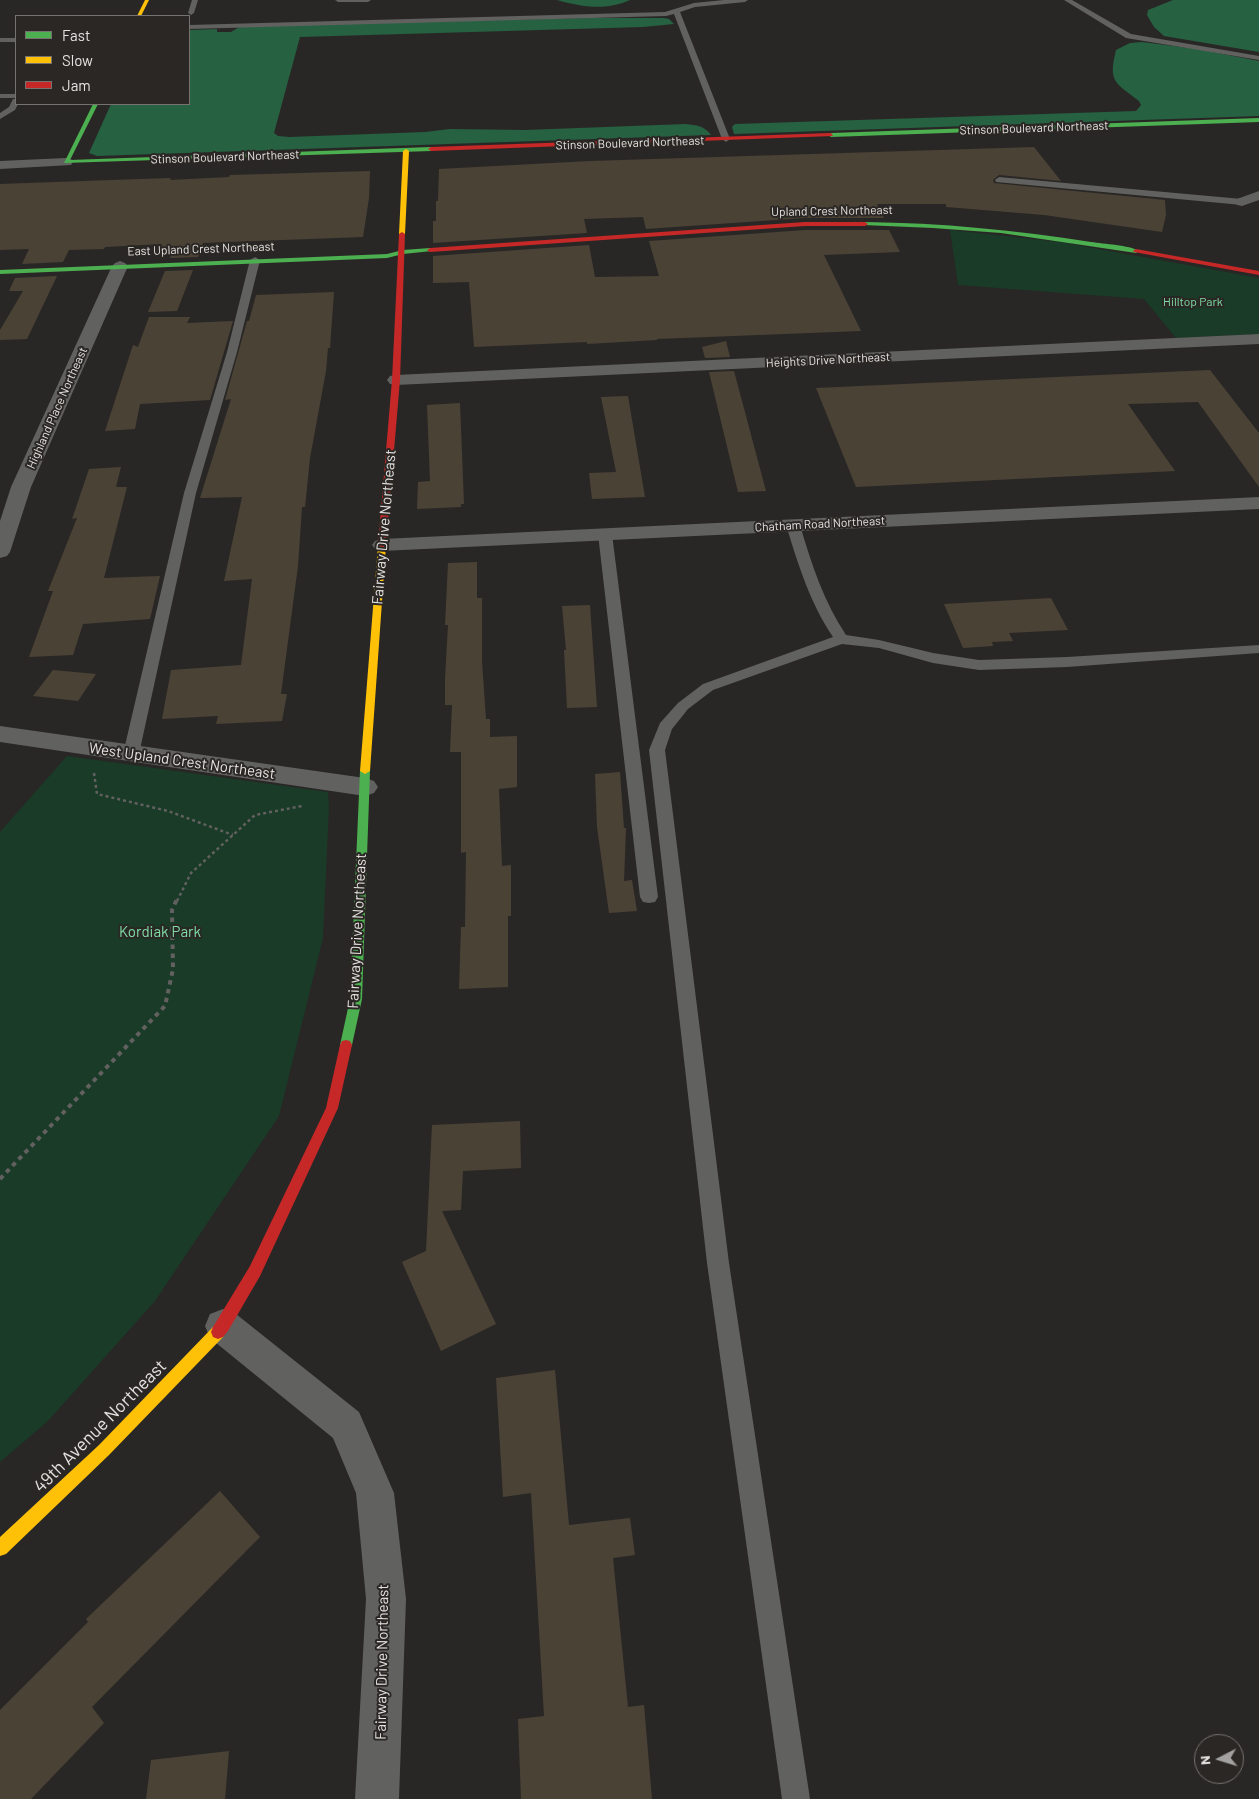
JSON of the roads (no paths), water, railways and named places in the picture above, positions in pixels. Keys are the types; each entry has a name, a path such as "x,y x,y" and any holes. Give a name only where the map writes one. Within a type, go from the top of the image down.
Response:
{"street":[{"path":"140,15 147,0"},
{"path":"66,162 94,105"},
{"name":"Stinson Boulevard Northeast","path":"0,164 1259,120"},
{"name":"Fairway Drive Northeast","path":"378,1799 386,1599 375,1493 346,1425 223,1326 255,1271 332,1108 356,999 365,787 396,380 406,151"},
{"path":"1242,202 1259,195"},
{"name":"Upland Crest Northeast","path":"403,252 806,224 919,224 1064,238 1259,274"},
{"name":"East Upland Crest Northeast","path":"0,272 387,256 403,252"},
{"name":"Highland Place Northeast","path":"0,552 21,487 120,266"},
{"name":"Heights Drive Northeast","path":"396,380 1259,339"},
{"name":"Chatham Road Northeast","path":"382,545 1259,504"},
{"name":"West Upland Crest Northeast","path":"0,734 365,787"},
{"name":"49th Avenue Northeast","path":"0,1548 104,1450 223,1326"}],"lane":[{"path":"191,13 195,0"},
{"path":"338,0 368,0"},
{"path":"190,27 638,16 666,14 694,6 745,0"},
{"path":"1067,0 1129,36 1259,58"},
{"path":"676,11 726,139"},
{"path":"0,40 15,40"},
{"path":"0,96 15,96"},
{"path":"0,117 12,108 15,103"},
{"path":"1000,180 1242,202"},
{"path":"131,754 190,493 232,352 255,260"},
{"path":"794,525 799,545 831,625 841,639"},
{"path":"605,534 649,897"},
{"path":"796,1799 718,1263 657,750 664,727 683,706 708,687 841,639 879,644 933,658 979,665 1067,662 1259,649"}],"park label":[{"name":"Hilltop Park","path":"1193,302"},
{"name":"Kordiak Park","path":"160,932"}]}
